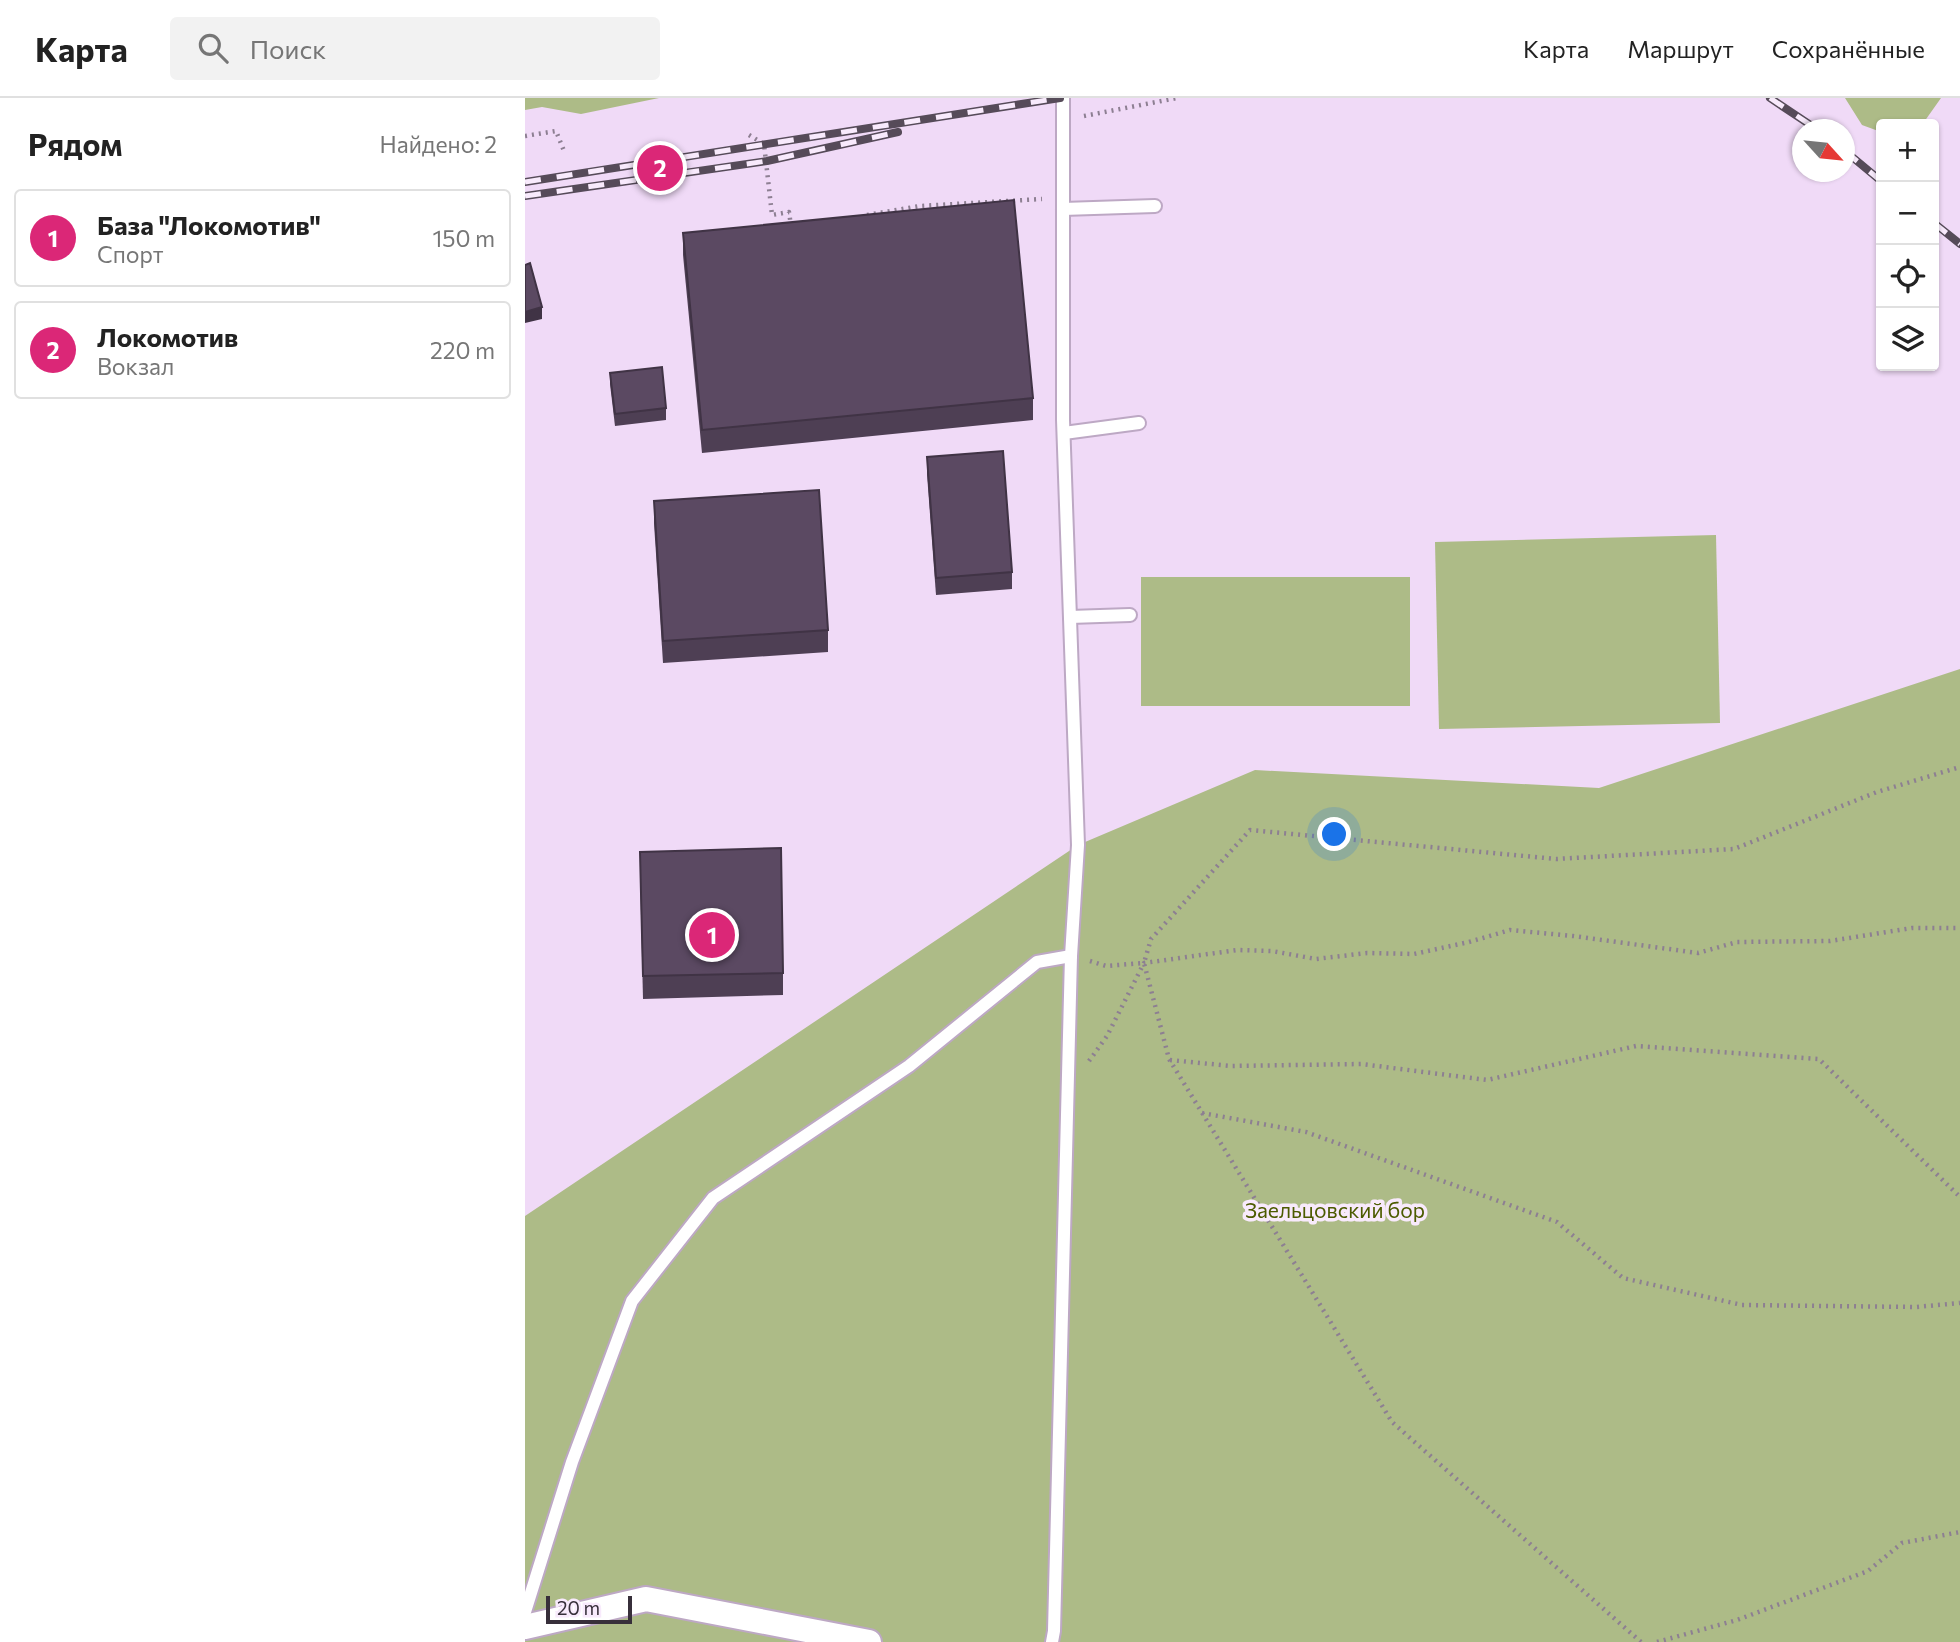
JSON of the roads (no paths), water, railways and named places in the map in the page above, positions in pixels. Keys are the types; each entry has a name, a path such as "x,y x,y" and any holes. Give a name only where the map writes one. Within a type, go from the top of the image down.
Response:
{"street":[{"path":"525,1627 646,1599 869,1642"}],"lane":[{"path":"1052,1642 1071,956 1078,845 1064,433 1063,98"},
{"path":"1063,204 1155,206"},
{"path":"1064,433 1139,423"},
{"path":"1070,617 1130,615"},
{"path":"525,1612 572,1462 632,1301 713,1198 909,1066 1037,962 1071,956"}],"railway":[{"path":"525,182 1060,98"},
{"path":"1770,98 1802,119"},
{"path":"525,196 767,161 898,132"},
{"path":"1855,159 1876,177"},
{"path":"1939,227 1960,244"}],"place":[{"name":"Локомотив","path":"660,168"},
{"name":"База \"Локомотив\"","path":"712,935"}],"park label":[{"name":"Заельцовский бор","path":"1335,1209"}]}
